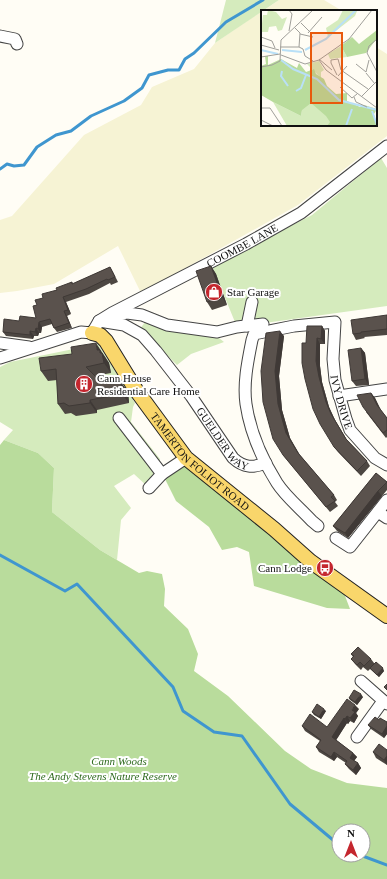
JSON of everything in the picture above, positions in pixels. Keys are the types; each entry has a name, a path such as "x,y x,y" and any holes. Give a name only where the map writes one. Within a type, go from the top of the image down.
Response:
{"main road":[{"name":"TAMERTON FOLIOT ROAD","path":"99,323 100,335 106,341 136,390 186,458 310,561 387,616"}],"street":[{"path":"0,36 15,39 18,44"},
{"name":"COOMBE LANE","path":"99,323 121,308 246,244 301,213 387,146"},
{"name":"GUELDER WAY","path":"252,302 252,340 246,380 246,403 252,430 266,463 278,484 318,526"},
{"path":"121,308 143,306"},
{"path":"0,358 81,332 99,323 127,313 142,315 166,325 217,332 251,330 263,324"},
{"name":"IVY DRIVE","path":"251,330 335,322 333,360 335,380 350,430 375,458 387,465"},
{"name":"GUELDER WAY","path":"99,323 124,325 142,335 191,396 233,458 239,463 249,466 257,467 266,463"},
{"path":"0,343 33,348"},
{"path":"339,396 387,389"},
{"path":"119,418 162,474"},
{"path":"149,488 162,474 186,458"},
{"path":"336,538 350,547 383,515 387,500"},
{"path":"357,737 385,702 361,681"}],"shaded area":[{"path":"279,0 324,0 339,9 339,10 264,10"},
{"path":"261,12 261,126 377,126 377,48 387,54 387,136 298,205 141,293 118,246 54,284 0,293 0,220 12,216 84,135 141,105 152,87 194,69 215,43"}],"green space":[{"path":"226,0 279,0 264,10 261,10 261,12 215,43"},
{"path":"381,158 387,168 387,306 237,327 212,266 312,215"},
{"path":"145,322 186,333 215,335 224,342 191,354 177,365 140,329"},
{"path":"98,344 135,403 131,422 160,459 158,475 147,486 134,474 114,486 131,508 121,520 117,560 100,550 52,512 54,468 38,453 4,440 13,430 0,422 0,367 10,362"},
{"name":"Cann Woods","path":"4,440 38,453 54,468 52,512 100,550 139,573 147,571 162,574 165,589 164,606 188,629 198,654 194,671 228,696 285,751 311,769 347,783 387,788 387,879 0,879 0,445"},
{"path":"186,461 342,588 350,609 327,608 254,586 249,552 237,547 222,550 209,527 176,501 164,477"}],"building":[{"name":"Star Garage","path":"211,266 222,297 207,302 196,271"},
{"path":"110,267 115,277 63,297 68,310 64,311 69,323 54,328 50,319 39,322 38,329 36,328 35,332 30,331 30,335 3,332 4,319 19,321 20,316 36,318 33,306 37,305 35,300 43,298 42,294 57,290 56,288 72,282 72,284"},
{"path":"387,315 387,329 353,334 351,320"},
{"path":"307,326 322,326 321,339 317,338 316,361 319,377 331,414 346,439 367,461 357,471 334,447 313,409 302,363 302,343 306,343"},
{"path":"280,331 275,371 278,404 286,433 298,453 334,495 331,497 335,501 326,507 283,455 273,439 263,402 261,371 266,333"},
{"path":"96,343 97,350 100,350 100,353 102,353 104,363 86,367 98,379 117,377 121,383 122,394 90,400 90,403 69,406 64,403 58,404 56,369 41,371 39,358 72,354 71,347"},
{"path":"361,348 365,379 352,381 348,350"},
{"path":"371,393 377,405 387,418 387,430 383,433 363,407 357,395"},
{"path":"376,473 387,482 378,491 345,533 333,526"},
{"path":"358,647 371,659 364,666 360,662 357,665 351,659 354,656 351,654"},
{"path":"376,662 383,668 377,675 370,668"},
{"path":"354,690 361,694 355,702 349,698"},
{"path":"347,699 355,705 352,710 355,712 350,718 347,716 345,719 344,718 332,737 353,753 350,758 358,763 353,770 345,764 347,761 334,752 331,757 316,747 321,740 302,726 310,714 327,727"},
{"path":"317,704 324,709 319,717 312,712"},
{"path":"375,717 379,720 380,718 387,722 387,726 382,734 368,725"},
{"path":"379,744 387,750 387,756 384,760 373,752"}],"waterway":[{"path":"0,169 7,164 14,166 24,165 37,147 56,135 71,131 91,116 124,101 142,88 149,75 168,70 179,70 185,59 194,53 226,22 263,0"},
{"path":"0,555 65,591 77,584 173,687 183,711 214,732 242,736 290,804 331,838"},
{"path":"371,859 387,865"}],"place":[{"name":"Star Garage","path":"214,292"},
{"name":"Cann House Residential Care Home","path":"84,384"},
{"name":"Cann Lodge","path":"325,568"}],"park label":[{"name":"The Andy Stevens Nature Reserve","path":"103,776"}]}
